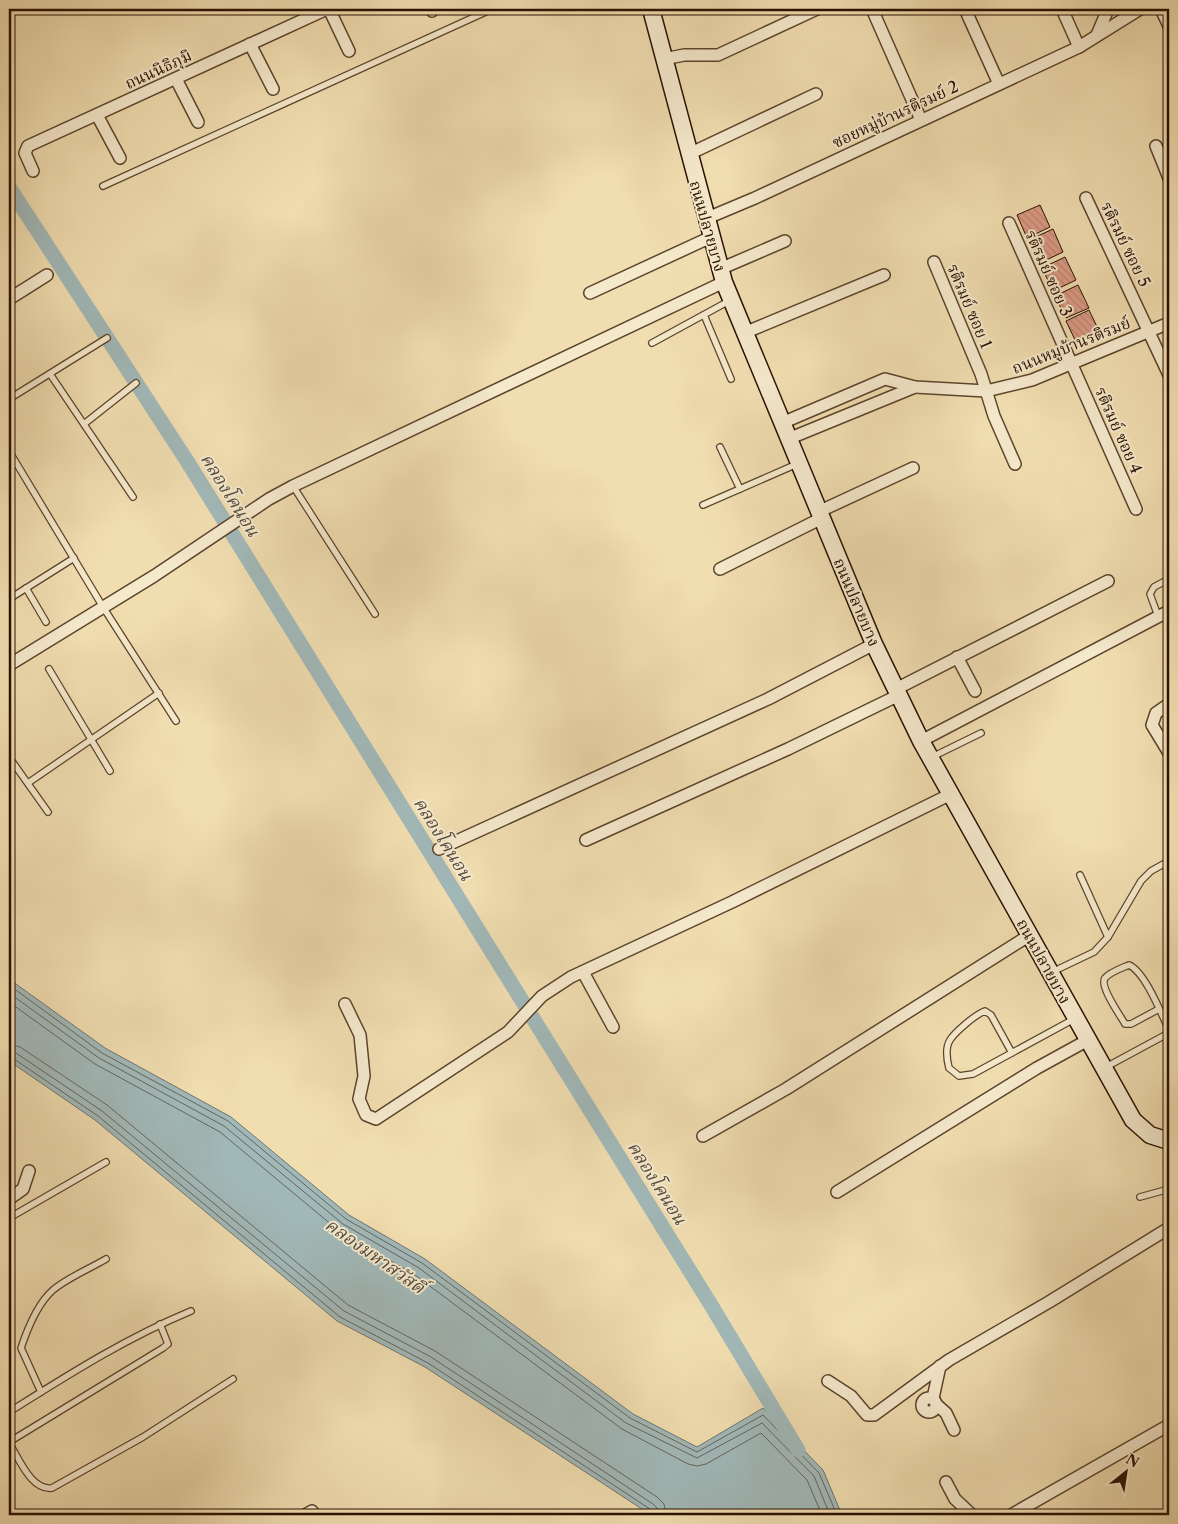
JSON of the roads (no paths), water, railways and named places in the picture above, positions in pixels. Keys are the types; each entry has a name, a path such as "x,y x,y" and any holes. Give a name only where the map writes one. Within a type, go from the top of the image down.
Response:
{"street":[{"name":"ถนนนิธิภุมิ","path":"33,171 25,153 28,146 328,9"},
{"path":"328,9 349,51"},
{"name":"ถนนปลายบาง","path":"651,9 705,219 722,275 819,516 874,644 930,758 1133,1120 1150,1135 1169,1141"},
{"path":"664,59 684,54 718,55 817,9"},
{"path":"872,9 921,120"},
{"path":"965,9 999,84"},
{"path":"1062,9 1079,47"},
{"path":"1097,35 1108,9"},
{"name":"ซอยหมู่บ้านรติรมย์ 2","path":"705,219 755,198 1079,47 1140,9"},
{"path":"1161,9 1169,26"},
{"path":"250,44 273,89"},
{"path":"176,79 198,122"},
{"path":"688,154 816,94"},
{"path":"97,115 120,158"},
{"path":"1156,146 1169,178"},
{"name":"รติรมย์ ซอย 5","path":"1086,198 1169,375"},
{"name":"รติรมย์ ซอย 3","path":"1009,223 1072,363"},
{"path":"590,293 711,237"},
{"path":"9,665 293,486 722,275 785,241"},
{"name":"รติรมย์ ซอย 1","path":"934,262 1015,464"},
{"path":"9,299 47,275"},
{"path":"744,333 884,275"},
{"name":"ถนนหมูบ้านรติรมย์","path":"782,423 885,379 915,387 986,391 1032,380 1169,323"},
{"name":"รติรมย์ ซอย 4","path":"1072,363 1136,509"},
{"path":"788,439 915,387"},
{"path":"720,569 913,468"},
{"path":"586,840 788,749 897,692 957,657 1108,581"},
{"path":"921,741 1169,611"},
{"path":"439,849 768,699 874,644"},
{"path":"957,657 975,691"},
{"path":"1169,704 1156,712 1152,725 1169,753"},
{"path":"345,1004 360,1035 364,1076 359,1099 366,1115 370,1119 376,1119 467,1060 520,1022 532,1004 558,985 951,794"},
{"path":"703,1136 786,1089 1030,935"},
{"path":"583,972 612,1027"},
{"path":"837,1192 1037,1068 1088,1040"},
{"path":"9,1198 23,1189 28,1171"},
{"path":"828,1381 851,1396 867,1415 874,1415 940,1366 1169,1228"},
{"path":"940,1366 935,1401 946,1413 954,1430"},
{"path":"1011,1515 1169,1425"},
{"path":"946,1482 955,1499 972,1515"}],"lane":[{"path":"103,186 492,9"},
{"path":"652,343 731,300"},
{"path":"704,315 731,379"},
{"path":"9,399 107,338"},
{"path":"50,374 133,497"},
{"path":"84,424 136,383"},
{"path":"720,447 740,489"},
{"path":"9,450 103,607 176,721"},
{"path":"703,504 798,464"},
{"path":"293,486 375,614"},
{"path":"9,599 74,558"},
{"path":"1158,616 1150,594 1154,587 1169,579"},
{"path":"26,588 46,622"},
{"path":"49,669 110,771"},
{"path":"28,783 159,693"},
{"path":"930,758 981,733"},
{"path":"9,757 48,812"},
{"path":"1050,972 1094,952 1108,937 1141,881 1151,871 1169,861"},
{"path":"1080,875 1108,937"},
{"path":"1104,1068 1169,1032 1158,1009 1139,972 1132,966 1129,965 1121,968 1106,978 1103,982 1104,989 1125,1024 1131,1024 1158,1009"},
{"path":"1012,1053 991,1015 985,1011 978,1013 950,1040 946,1058 949,1068 959,1076 973,1074 1012,1053 1076,1018"},
{"path":"9,1218 106,1162"},
{"path":"1140,1197 1169,1189"},
{"path":"41,1392 21,1348 25,1336 44,1301 53,1290 106,1259"},
{"path":"9,1412 90,1361 160,1324 192,1311"},
{"path":"160,1324 168,1344 163,1348 9,1442 37,1485 44,1489 52,1488 143,1437 233,1379"}],"water":[{"name":"คลองมหาสวัสดิ์","path":"9,979 105,1048 231,1117 349,1215 425,1259 633,1414 697,1447 763,1408 823,1470 842,1515 651,1515 425,1367 337,1321 95,1120 9,1061"}],"waterway":[{"name":"คลองโคนอน","path":"9,187 187,461 711,1305 798,1450"}]}
